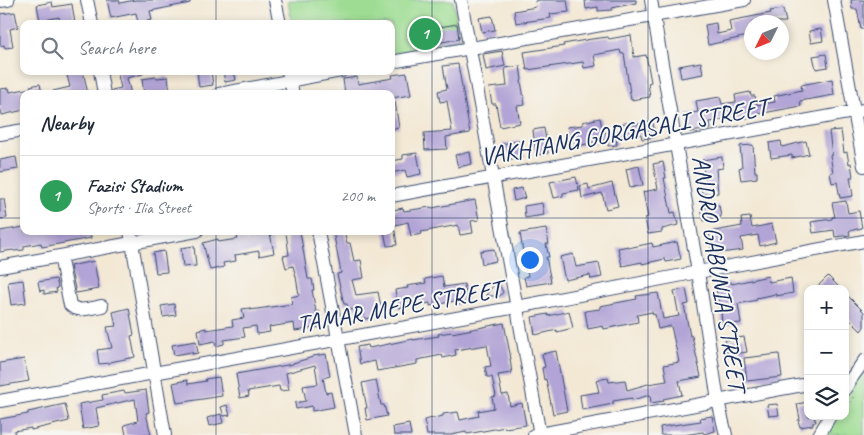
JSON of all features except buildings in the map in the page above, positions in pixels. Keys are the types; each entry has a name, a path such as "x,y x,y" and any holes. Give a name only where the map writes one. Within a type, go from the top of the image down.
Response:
{"street":[{"path":"0,2 8,0"},
{"path":"87,0 91,20"},
{"path":"276,0 279,20"},
{"path":"461,0 517,307 538,435 804,385"},
{"name":"ANDRO GABUNIA STREET","path":"651,0 698,272 718,401 726,435"},
{"path":"395,61 744,0"},
{"path":"834,0 859,111 864,166"},
{"path":"101,75 103,90"},
{"path":"235,90 289,76 291,90"},
{"name":"VAKHTANG GORGASALI STREET","path":"395,195 859,111"},
{"path":"0,134 20,131"},
{"path":"0,267 60,256 131,237 153,235"},
{"path":"319,235 356,435"},
{"path":"131,237 165,435"},
{"name":"TAMAR MEPE STREET","path":"0,402 864,241"},
{"path":"60,256 70,305 74,309 79,310 102,306"},
{"path":"849,377 864,361"},
{"path":"819,435 828,420"}],"green space":[{"path":"288,0 453,0 461,45 395,57 395,20 291,20"},
{"path":"864,367 864,435 824,435 832,420 849,420 849,390"}],"place":[{"name":"Fazisi Stadium","path":"425,34"}]}
